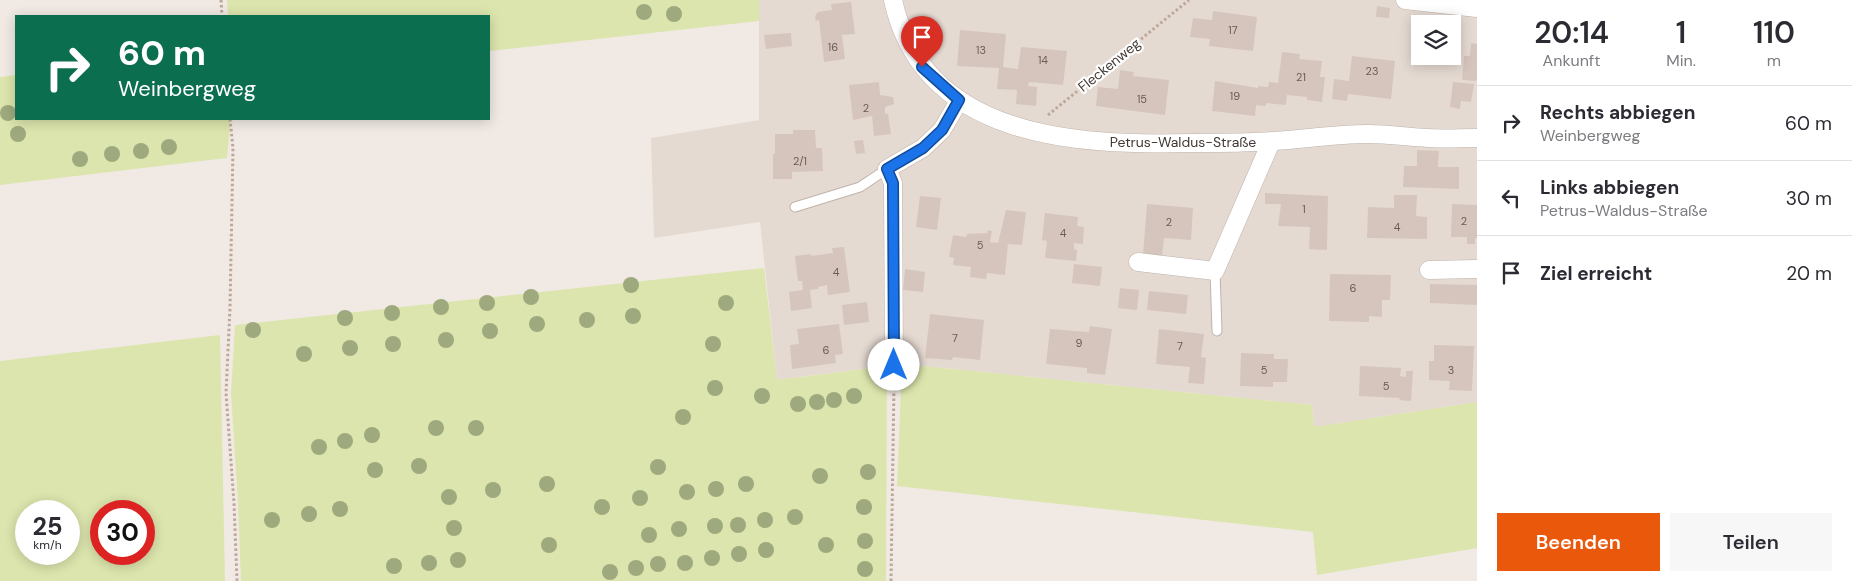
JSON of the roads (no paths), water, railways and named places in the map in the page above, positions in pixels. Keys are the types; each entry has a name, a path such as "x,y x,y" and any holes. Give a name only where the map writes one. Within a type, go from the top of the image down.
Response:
{"street":[{"name":"Petrus-Waldus-Straße","path":"893,0 904,33 922,67 959,100 1006,124 1028,130 1089,140 1138,144 1271,142 1368,134 1430,138 1477,138"},
{"path":"1405,0 1477,8"},
{"path":"894,365 893,183 887,169 923,148 942,130 959,100"},
{"path":"1138,262 1215,271 1271,142"},
{"path":"1429,270 1477,269"}],"lane":[{"path":"795,207 860,187 887,169"},
{"path":"1215,271 1217,331"}]}
